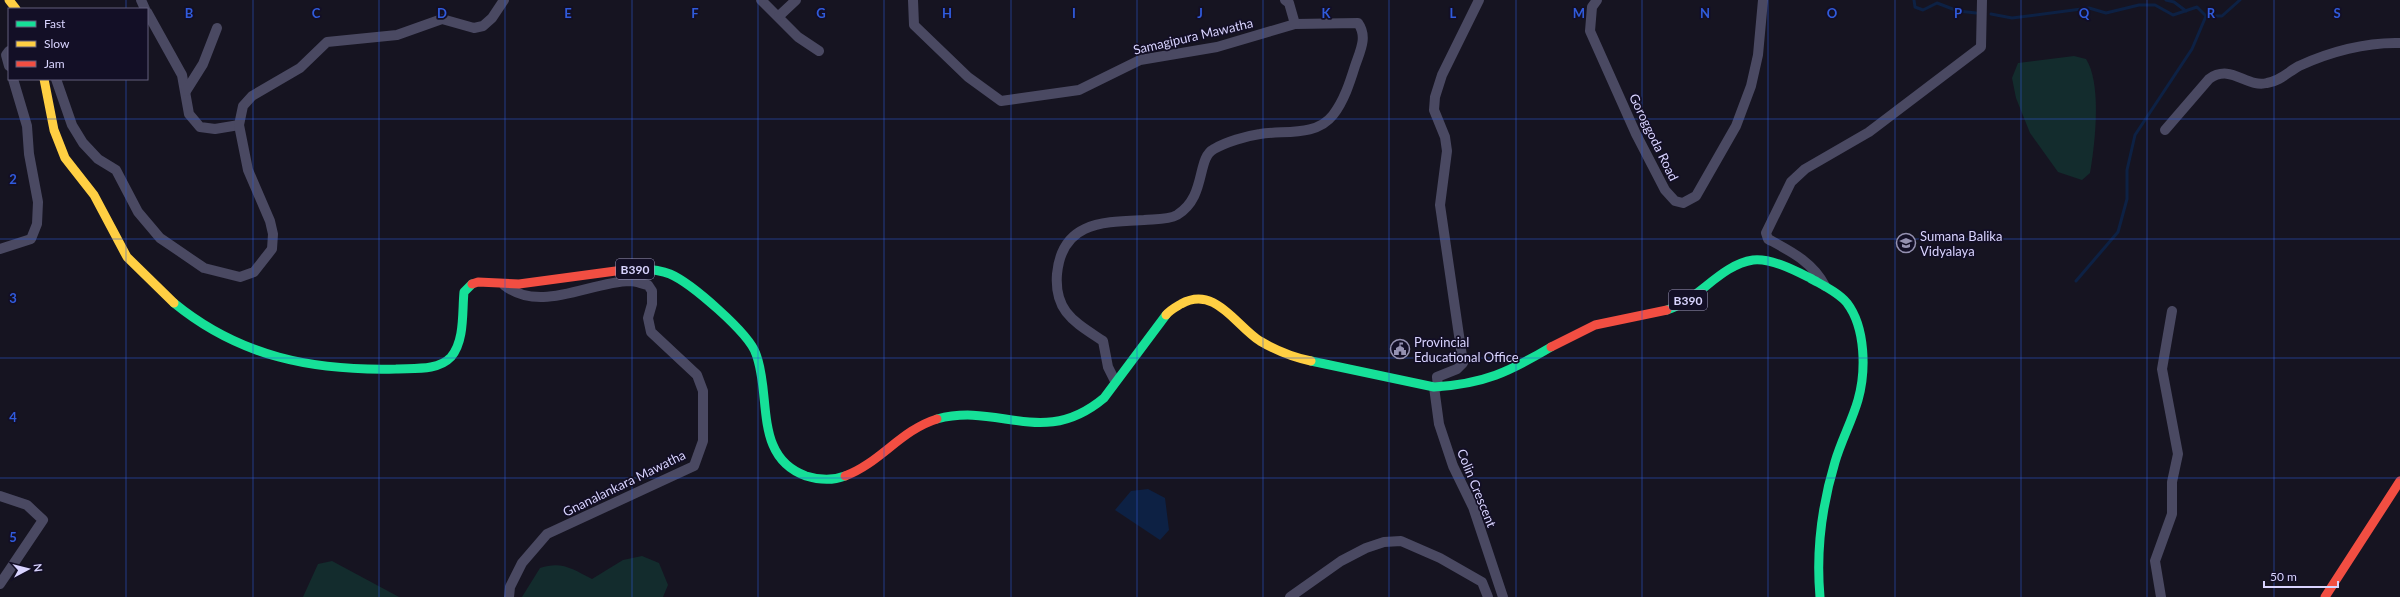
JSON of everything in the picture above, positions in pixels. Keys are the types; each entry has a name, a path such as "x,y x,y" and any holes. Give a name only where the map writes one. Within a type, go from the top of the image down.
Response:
{"main road":[{"path":"9,0 15,8"},
{"name":"B390","path":"44,80 56,135 62,152 94,195 128,259 192,319 205,328 256,353 298,362 362,370 431,368 451,358 458,348 464,292 469,286 478,282 519,284 638,268 656,269 675,276 688,284 748,340 760,366 768,432 774,449 782,460 794,471 815,479 829,480 861,469 915,428 947,416 958,415 1046,424 1074,418 1091,409 1104,398 1114,381 1168,312 1189,300 1200,298 1216,303 1259,340 1287,356 1436,387 1451,387 1493,377 1586,328 1678,307 1736,267 1752,260 1768,260 1826,288 1847,303 1859,332 1864,366 1861,388 1835,462 1825,505 1819,584 1820,597"},
{"path":"2325,597 2400,481"}],"street":[{"path":"56,80 72,125 83,143 98,159 116,170 138,212 160,238 204,268 240,277 254,272 272,249 273,234 270,221 248,170 239,125 243,106 252,96 300,68 328,42 397,35 442,19 474,28 483,26 492,18 504,0"},
{"path":"762,0 763,4 779,16 798,37 819,51"},
{"path":"779,16 796,0"},
{"name":"Samagipura Mawatha","path":"913,0 914,25 968,77 1001,101 1079,90 1140,60 1217,47 1295,24 1333,25 1352,22 1358,23 1363,31 1364,40 1348,89 1333,116 1314,130 1258,134 1212,149 1204,160 1198,190 1192,202 1176,215 1162,219 1117,221 1081,229 1066,241 1058,258 1056,287 1062,309 1070,319 1103,341 1108,367 1114,381"},
{"path":"1285,0 1289,3 1295,24"},
{"path":"1436,387 1437,377 1457,369 1463,363 1463,358 1440,205 1447,151 1445,137 1434,110 1435,97 1442,75 1479,0"},
{"name":"Goroggoda Road","path":"1597,0 1592,7 1590,31 1636,134 1665,190 1675,201 1683,203 1696,196 1736,126 1746,99 1758,55 1763,0"},
{"path":"1826,288 1820,276 1803,259 1768,239 1766,233 1791,182 1805,169 1869,132 1981,47 1982,0"},
{"path":"148,14 182,75 189,114 200,127 215,129 239,125"},
{"path":"186,91 203,64 217,28"},
{"path":"2165,130 2209,79 2217,73 2227,73 2263,84 2275,82 2297,67 2329,53 2389,43 2400,43"},
{"path":"8,52 6,55 8,62"},
{"path":"0,249 31,239 37,217 38,202 28,154 27,126 13,80"},
{"name":"Gnanalankara Mawatha","path":"500,282 509,289 538,298 630,281 648,285 652,291 652,304 648,318 651,332 697,376 703,391 704,441 694,466 547,534 522,563 510,587 509,597"},
{"path":"2161,597 2155,561 2172,514 2172,482 2178,454 2162,369 2172,311"},
{"name":"Colin Crescent","path":"1436,387 1440,424 1453,466 1473,507 1503,597"},
{"path":"0,496 27,505 43,520 0,584"},
{"path":"1290,597 1347,557 1384,542 1401,541 1440,558 1482,582 1488,597"}],"green space":[{"path":"2074,56 2086,59 2091,70 2096,98 2094,146 2090,173 2082,180 2058,172 2030,133 2016,98 2012,78 2018,63"},
{"path":"642,556 659,563 668,585 663,597 522,597 540,568 555,565 567,567 592,579 623,560"},
{"path":"332,561 399,597 303,597 318,564"}],"water":[{"path":"1148,489 1165,498 1169,530 1160,540 1115,510 1131,491"}],"waterway":[{"path":"1914,0 1915,7 1923,10 1937,3 1958,11 1976,13"},
{"path":"2166,0 2174,2 2186,11"},
{"path":"1991,14 2012,18 2089,8 2106,13 2139,5 2155,5 2173,15 2197,7 2206,16 2222,16 2240,0"},
{"path":"2076,281 2118,232 2127,199 2127,170 2135,135 2192,49 2206,16"}],"traffic: fast":[{"path":"1667,310 1689,299 1720,275 1741,263 1760,260 1790,268 1825,286 1843,299 1853,313 1858,325 1863,350 1861,389 1853,416 1837,454 1823,512 1819,563 1820,597"},
{"path":"638,268 650,269 670,274 679,279 705,298 743,334 756,354 761,371 767,424 771,440 778,455 789,467 806,476 816,478 830,479 845,476"},
{"path":"174,303 199,321 225,336 251,348 279,357 336,367 365,369 425,368 433,367 446,361 451,357 459,343 463,317 464,292 472,284"},
{"path":"937,419 960,415 1041,423 1061,420 1082,413 1104,398 1166,315"},
{"path":"1311,361 1434,387 1482,380 1509,370 1551,347"}],"traffic: slow":[{"path":"9,0 15,8"},
{"path":"44,80 54,130 65,158 94,195 127,257 174,303"},
{"path":"1166,315 1181,304 1193,299 1214,303 1224,309 1260,341 1272,348 1297,358 1311,361"}],"traffic: jam":[{"path":"472,284 478,282 519,284 638,268"},
{"path":"1551,347 1595,325 1667,310"},
{"path":"845,476 869,463 912,431 937,419"},
{"path":"2325,597 2400,481"}],"place":[{"name":"Sumana Balika Vidyalaya","path":"1906,243"},
{"name":"Provincial Educational Office","path":"1400,349"}]}
